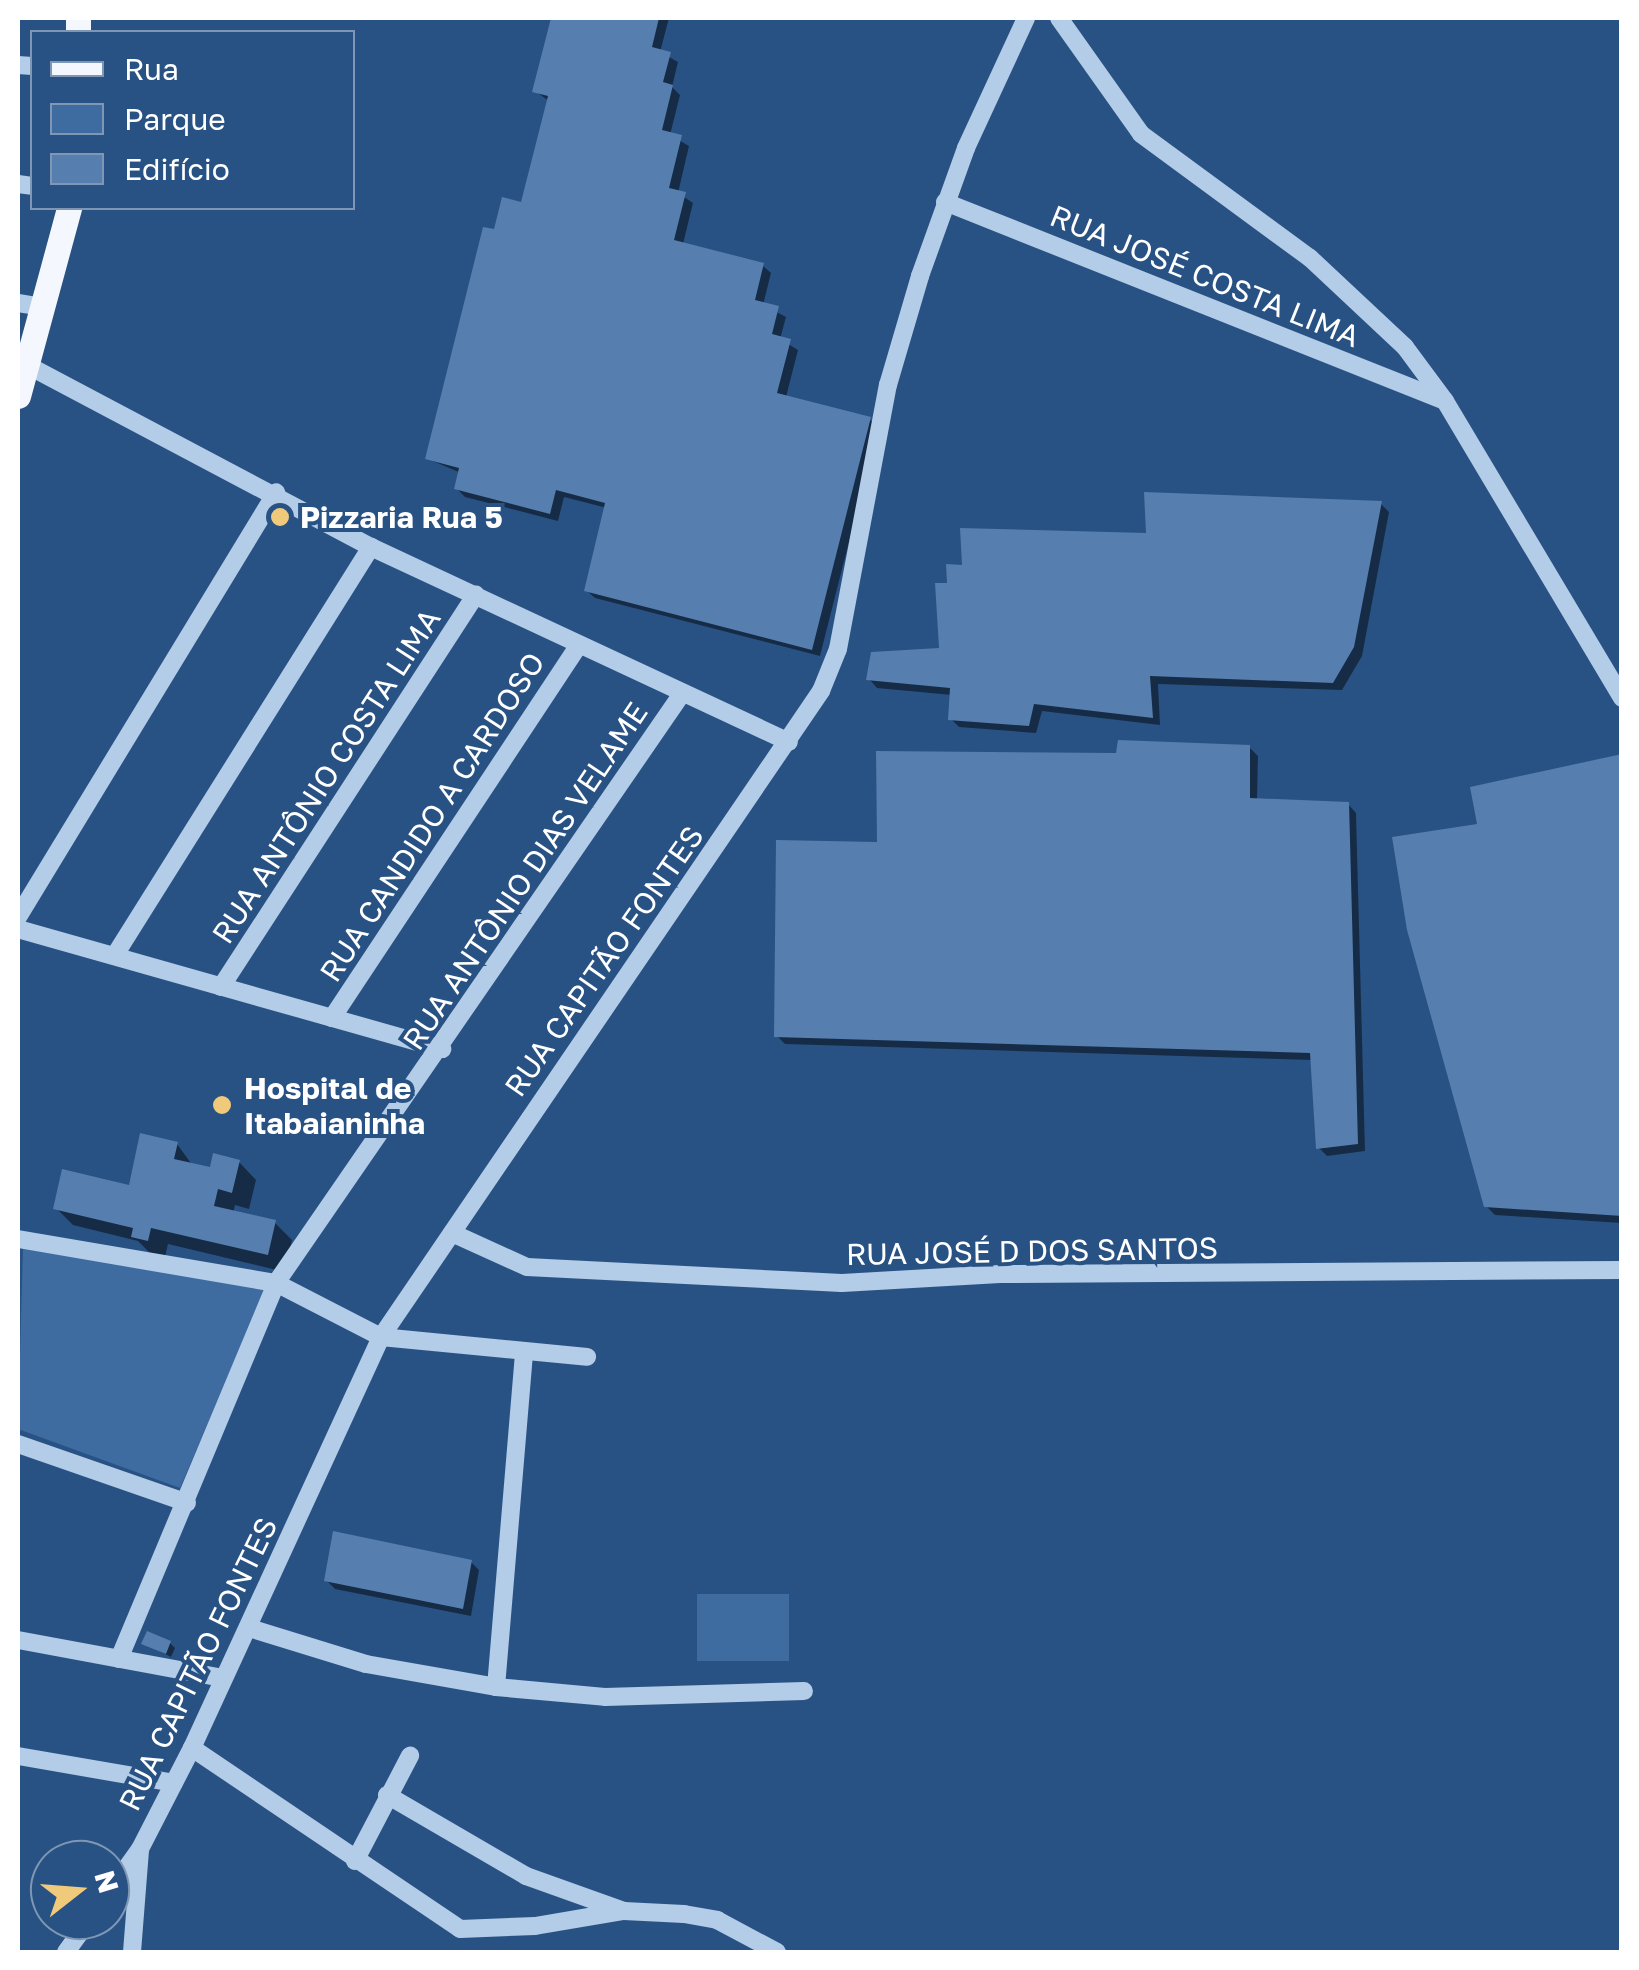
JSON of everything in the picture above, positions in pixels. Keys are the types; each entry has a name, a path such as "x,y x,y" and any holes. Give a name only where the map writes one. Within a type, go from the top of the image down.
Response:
{"main road":[{"path":"18,396 68,210"}],"street":[{"name":"RUA CAPITÃO FONTES","path":"130,1863 192,1748 381,1337 789,742 838,649 888,385 945,202 1026,18"},
{"path":"1059,18 1141,134 1334,279 1405,347 1445,401 1622,698"},
{"name":"RUA JOSÉ COSTA LIMA","path":"945,202 1445,401"},
{"path":"18,304 44,307"},
{"path":"27,365 276,492 371,547 681,695 789,742"},
{"path":"18,917 276,492"},
{"path":"115,955 371,547"},
{"name":"RUA ANTÔNIO COSTA LIMA","path":"222,988 476,594"},
{"name":"RUA CANDIDO A CARDOSO","path":"332,1018 578,646"},
{"name":"RUA ANTÔNIO DIAS VELAME","path":"119,1659 276,1283 442,1049 681,695"},
{"path":"18,929 442,1049"},
{"name":"RUA JOSÉ D DOS SANTOS","path":"452,1233 527,1267 842,1283 1000,1274 1622,1270"},
{"path":"18,1238 276,1283 381,1337 586,1358"},
{"path":"496,1687 524,1351"},
{"path":"18,1444 187,1503"},
{"path":"249,1628 366,1664 496,1687 605,1697 804,1691"},
{"path":"18,1640 224,1678"},
{"path":"192,1748 460,1929 624,1911 717,1920 777,1952"},
{"path":"18,1756 174,1784"},
{"path":"355,1861 410,1756"},
{"path":"387,1795 526,1876 624,1911"},
{"path":"132,1952 140,1849"}],"green space":[{"path":"23,1247 266,1288 180,1488 18,1429"},
{"path":"697,1594 789,1594 789,1661 697,1661"}],"building":[{"path":"551,18 659,18 652,47 671,52 663,82 673,85 662,130 682,135 669,188 686,192 674,240 764,263 755,300 779,306 772,334 791,339 777,393 871,417 812,650 584,591 605,503 556,490 550,514 454,489 459,468 425,459 483,227 494,229 502,197 521,202 548,96 532,92"},
{"path":"1144,492 1382,501 1354,647 1333,683 1150,676 1153,718 1034,704 1029,726 948,720 950,688 866,680 871,652 939,648 935,583 947,583 946,564 962,565 960,528 1146,533"},
{"path":"1118,740 1250,745 1250,798 1349,802 1358,1144 1316,1149 1310,1053 774,1037 776,840 877,842 876,751 1116,753"},
{"path":"1622,754 1622,1216 1484,1207 1407,930 1392,837 1477,824 1470,787"},
{"path":"140,1133 178,1142 174,1159 210,1167 213,1153 240,1160 232,1193 218,1189 214,1206 276,1220 268,1255 151,1228 148,1241 131,1237 133,1228 53,1209 62,1169 129,1185"},
{"path":"333,1531 472,1560 463,1609 324,1581"},
{"path":"147,1631 171,1641 166,1654 141,1644"}],"place":[{"name":"Pizzaria Rua 5","path":"280,517"},
{"name":"Hospital de Itabaianinha","path":"222,1105"}]}
